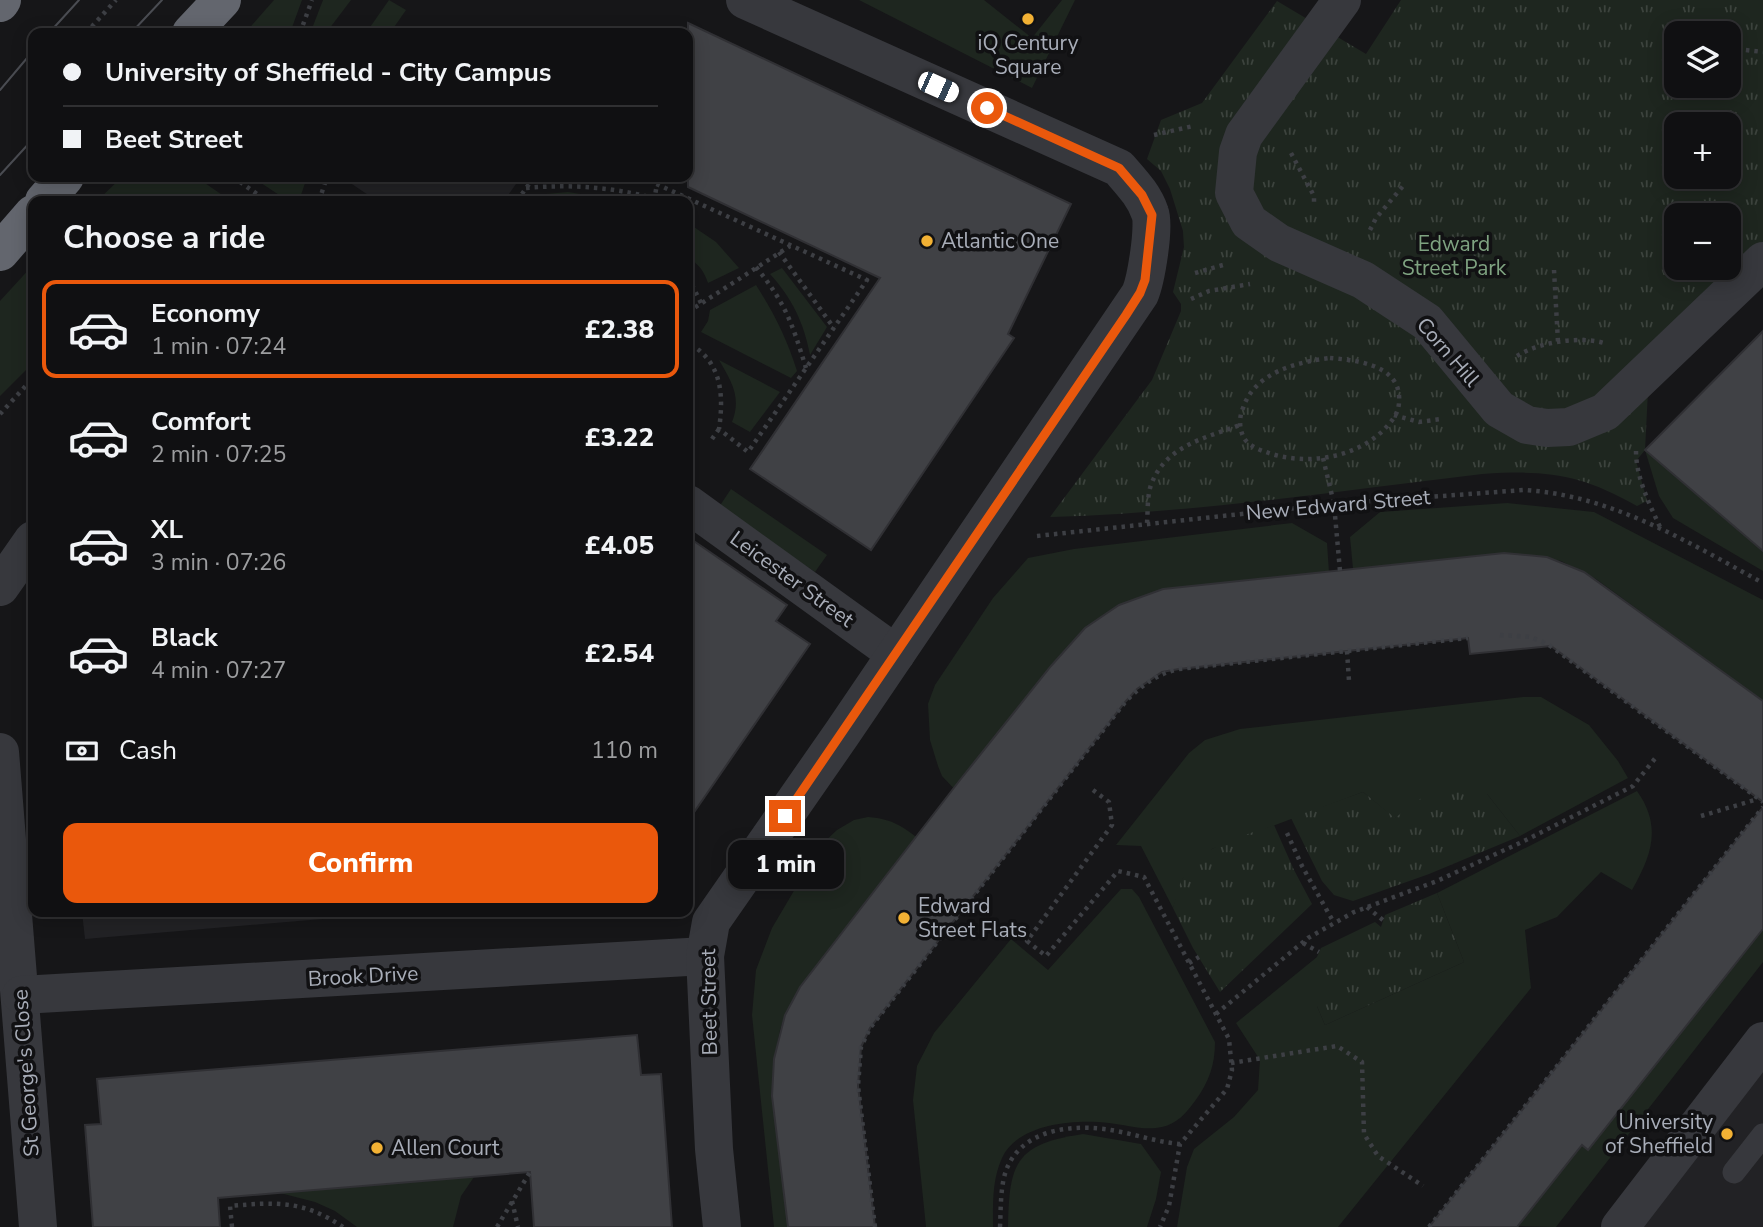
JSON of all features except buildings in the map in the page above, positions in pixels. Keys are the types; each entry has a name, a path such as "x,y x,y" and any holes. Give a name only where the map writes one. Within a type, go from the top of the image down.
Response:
{"highway":[{"path":"196,28 222,0"},
{"path":"48,196 61,182"},
{"path":"0,252 28,220"}],"street":[{"path":"745,0 1119,168 1142,195 1152,215 1145,280"},
{"name":"Corn Hill","path":"1332,13 1244,135 1238,152 1234,193 1248,222 1279,243 1363,280 1427,322 1499,410 1527,425 1569,427 1605,412 1648,370"},
{"path":"1648,370 1763,261"},
{"name":"Beet Street","path":"722,1227 714,1149 705,956 711,922 992,512 1140,293 1145,280"},
{"name":"Leicester Street","path":"693,508 896,654"},
{"path":"0,587 28,547"},
{"name":"St George's Close","path":"0,752 38,1227"},
{"name":"Brook Drive","path":"21,995 705,956"},
{"path":"1620,1227 1763,1041"}],"lane":[{"path":"1734,1172 1763,1135"}],"path":[{"path":"91,28 116,0"},
{"path":"302,28 312,0"},
{"path":"1741,49 1763,52"},
{"path":"240,182 260,196"},
{"path":"520,196 530,182"},
{"path":"652,182 683,196"},
{"path":"655,196 657,184"},
{"path":"526,188 586,185 641,196"},
{"path":"693,201 867,280 748,452 719,429"},
{"path":"1145,280 1192,274 1238,261 1279,243"},
{"path":"693,309 790,246"},
{"path":"779,252 834,328"},
{"path":"755,267 776,293 790,318 806,369"},
{"path":"1554,270 1558,342"},
{"path":"693,287 701,303"},
{"path":"1480,389 1502,365 1528,349 1558,342 1598,341 1623,350 1648,370"},
{"path":"693,346 699,349 718,374 722,408 719,429 712,439"},
{"path":"1330,358 1356,360 1374,366 1389,376 1398,389 1400,407 1389,424 1375,437 1352,449 1323,458 1278,457 1260,450 1245,440 1240,425 1241,411 1247,396 1261,381 1304,361 1330,358"},
{"path":"0,414 28,383"},
{"path":"1147,523 1150,487 1161,464 1178,449 1240,425"},
{"path":"1323,458 1334,504 1340,571"},
{"name":"New Edward Street","path":"992,512 1029,537 1334,504 1524,489 1552,491 1619,511 1660,527 1763,583"},
{"path":"1647,501 1660,527"},
{"path":"1500,635 1531,636 1549,645 1761,803"},
{"path":"875,1227 858,1086 862,1047 870,1028 1126,701 1150,680 1170,670 1468,638"},
{"path":"1346,651 1349,681"},
{"path":"1216,1014 1303,943 1334,923 1449,875 1633,786 1657,756"},
{"path":"1093,790 1109,802 1112,825 1027,941 1046,956 1118,871 1144,877 1229,1039 1231,1063 1227,1089 1180,1143 1168,1206 1160,1227"},
{"path":"1701,816 1761,803"},
{"path":"1429,1227 1761,803"},
{"path":"1287,832 1302,866 1334,923"},
{"path":"1367,907 1384,921"},
{"path":"1303,943 1319,952"},
{"path":"1189,963 1199,957"},
{"path":"1231,1063 1337,1045 1362,1062 1364,1134 1378,1156 1423,1186"},
{"path":"1000,1227 1007,1168 1023,1144 1044,1134 1066,1128 1090,1128 1113,1130 1157,1142 1180,1143"},
{"path":"497,1227 530,1172"},
{"path":"512,1201 518,1227"},
{"path":"232,1227 230,1206 266,1203 296,1204 343,1227"}],"shaded area":[{"path":"349,182 517,182 508,196 370,196"},
{"path":"83,917 347,917 85,939"},
{"name":"University of Sheffield","path":"1763,1041 1763,1227 1620,1227"}],"green space":[{"path":"274,0 302,0 292,28 249,28"},
{"path":"323,0 351,0 330,28 313,26"},
{"path":"389,0 406,10 393,28 369,28"},
{"path":"859,0 984,0 1032,38 1062,0 1075,0 1032,88"},
{"name":"Edward Street Park","path":"1401,0 1763,0 1763,261 1649,370 1645,450 1636,461 1647,501 1637,506 1580,480 1562,476 1505,473 1212,506 1050,517 1152,380 1181,311 1181,304 1173,292 1184,247 1183,231 1170,189 1161,171 1147,159 1161,120 1202,103 1277,1 1366,54"},
{"path":"117,182 203,182 224,196 102,196"},
{"path":"260,182 305,182 301,196 280,196"},
{"path":"568,192 594,196 534,196"},
{"path":"693,226 716,242 739,268 708,283 701,268 695,263"},
{"path":"782,268 827,327 810,355 796,312 785,292 770,274"},
{"path":"28,270 28,368 0,396 0,301"},
{"path":"756,285 789,348 797,371 791,378 701,332 708,321 710,310"},
{"path":"719,360 780,392 750,432 732,422 735,397 731,382"},
{"path":"1645,450 1763,551 1763,571 1673,518 1659,496"},
{"path":"731,489 827,555 815,572 719,507"},
{"path":"1507,503 1594,512 1763,600 1763,701 1596,579 1561,561 1504,553 1353,569 1350,537 1380,512"},
{"path":"1292,523 1327,543 1329,572 1163,589 1119,605 1085,628 1070,644 959,781 959,794 942,776 930,740 928,704 935,685 993,598 1028,558 1074,549"},
{"path":"1541,697 1589,725 1628,778 1520,836 1487,794 1394,818 1363,792 1212,849 1183,878 1173,908 1141,846 1116,845 1189,753 1205,740 1240,729"},
{"path":"1455,773 1487,794 1520,836 1429,874 1353,901 1334,895 1322,881 1291,818 1363,792 1395,818"},
{"path":"1637,791 1650,816 1652,828 1649,853 1632,890 1601,872 1557,917 1525,930 1531,988 1338,1227 1177,1227 1187,1167 1194,1149 1234,1117 1258,1090 1260,1060 1236,1023 1317,957 1317,1006 1325,1025 1464,962 1437,893"},
{"path":"868,817 898,825 923,842 910,844 800,987 785,1015 774,1059 772,1096 788,1227 774,1227 752,1015 756,970 772,928 821,845 837,830 854,820"},
{"path":"1274,825 1312,904 1220,992 1173,908 1179,888 1191,865 1212,849"},
{"path":"1121,889 1132,889 1139,897 1215,1042 1214,1058 1204,1087 1181,1117 1162,1127 1142,1128 1081,1122 1034,1130 1010,1146 1002,1158 996,1175 993,1227 926,1227 913,1100 917,1066 934,1033 1011,939 1048,970"},
{"path":"1437,893 1464,962 1325,1025 1317,1006 1317,957 1321,948 1375,922 1381,927 1385,915"},
{"path":"1763,929 1763,962 1556,1227 1518,1226 1582,1145 1588,1150"},
{"path":"1083,1134 1141,1144 1161,1172 1147,1227 1008,1227 1011,1186 1021,1160 1043,1144"},
{"path":"474,1177 461,1196 453,1227 357,1227 335,1211 315,1202 280,1193"}],"tram line":[{"path":"54,28 79,0"},
{"path":"136,28 162,0"},
{"path":"0,90 28,57"},
{"path":"0,175 28,144"}],"place":[{"name":"iQ Century Square","path":"1028,19"},
{"name":"Atlantic One","path":"927,241"},
{"name":"Edward Street Flats","path":"904,918"},
{"name":"University of Sheffield","path":"1727,1134"},
{"name":"Allen Court","path":"377,1148"}],"route":[{"path":"785,816 1126,315 1145,280 1152,215 1142,195 1119,168 987,108"}]}
